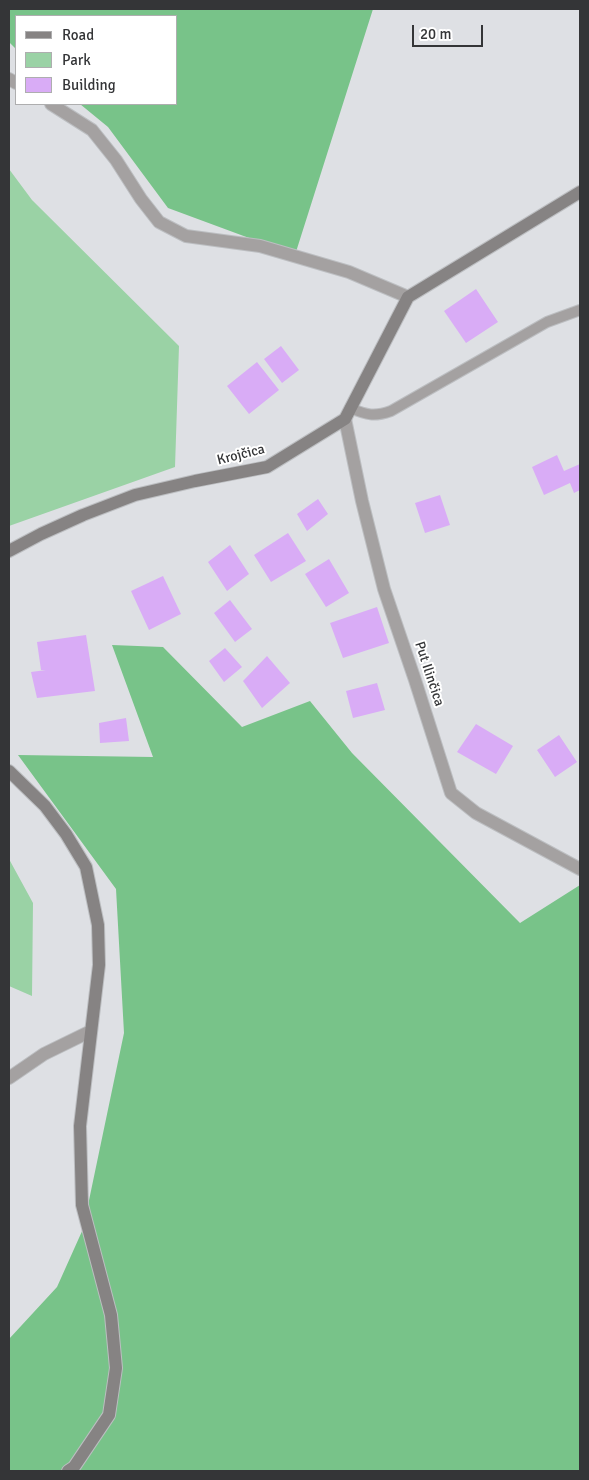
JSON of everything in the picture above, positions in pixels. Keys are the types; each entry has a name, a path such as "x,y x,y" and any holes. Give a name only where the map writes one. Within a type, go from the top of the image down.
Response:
{"main road":[{"path":"348,414 408,297 580,192"},
{"name":"Krojčica","path":"9,551 83,515 135,496 195,481 268,467 348,414"},
{"path":"9,771 45,806 66,834 86,867 98,925 99,965 80,1126 82,1205 111,1315 116,1368 109,1415 74,1467 68,1471"}],"street":[{"path":"53,105 92,130 116,160 141,199 159,222 186,236 260,246 349,272 408,297"},
{"name":"Put Ilinčica","path":"348,414 362,501 384,588 451,793 476,814 580,868"},
{"path":"9,1078 44,1054 91,1030"}],"lane":[{"path":"348,414 380,415 392,411 547,322 580,310"}],"green space":[{"path":"9,9 373,9 295,255 168,208 108,127 81,105 178,105 178,15 15,15 15,48 9,42"},
{"path":"9,169 32,200 179,346 175,467 9,526"},
{"path":"112,645 163,647 242,727 310,701 352,753 520,923 580,885 580,1471 9,1471 9,1339 57,1287 83,1229 124,1033 116,889 18,755 153,757"},
{"path":"9,859 33,903 32,996 9,986"}],"building":[{"path":"476,289 498,322 466,343 444,311"},
{"path":"281,346 299,370 282,383 264,359"},
{"path":"257,362 279,390 249,414 227,386"},
{"path":"557,455 564,471 580,464 580,490 574,493 570,483 544,495 532,467"},
{"path":"440,495 450,525 425,533 415,503"},
{"path":"318,499 328,514 307,531 297,514"},
{"path":"288,533 306,561 271,582 254,555"},
{"path":"230,545 249,574 227,591 208,562"},
{"path":"329,559 349,593 326,607 305,574"},
{"path":"163,576 181,614 149,630 131,591"},
{"path":"230,600 252,629 235,642 214,613"},
{"path":"377,607 389,643 343,658 330,623"},
{"path":"86,635 95,691 37,698 31,672 46,670 41,670 37,642"},
{"path":"225,648 242,667 224,682 209,661"},
{"path":"267,656 290,683 262,708 243,681"},
{"path":"377,683 385,710 353,718 346,691"},
{"path":"126,718 129,741 100,743 99,723"},
{"path":"476,724 513,746 496,774 457,752"},
{"path":"559,735 577,762 555,777 537,750"}]}
